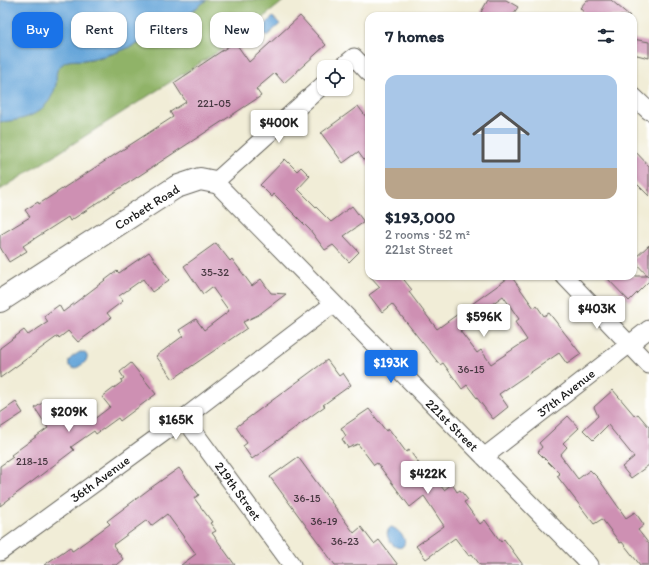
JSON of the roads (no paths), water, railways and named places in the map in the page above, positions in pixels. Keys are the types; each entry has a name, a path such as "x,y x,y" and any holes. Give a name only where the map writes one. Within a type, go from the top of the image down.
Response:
{"street":[{"path":"353,65 365,71"},
{"path":"215,182 317,90"},
{"path":"637,100 649,112"},
{"name":"Corbett Road","path":"0,301 176,187 200,178 215,182"},
{"name":"221st Street","path":"215,182 590,565"},
{"path":"568,280 649,365"},
{"name":"36th Avenue","path":"0,552 184,418 333,304"},
{"name":"37th Avenue","path":"484,457 649,329"},
{"name":"219th Street","path":"184,418 292,565"}],"water":[{"path":"0,0 207,0 190,12 135,12 135,45 118,52 104,56 66,62 57,70 54,91 44,107 33,115 21,119 0,122"},
{"path":"273,17 280,24 267,36 264,32 264,26"},
{"path":"80,352 86,354 86,361 75,369 69,366 70,359"},
{"path":"391,527 399,532 403,538 403,546 397,547 390,542 387,534"}]}
